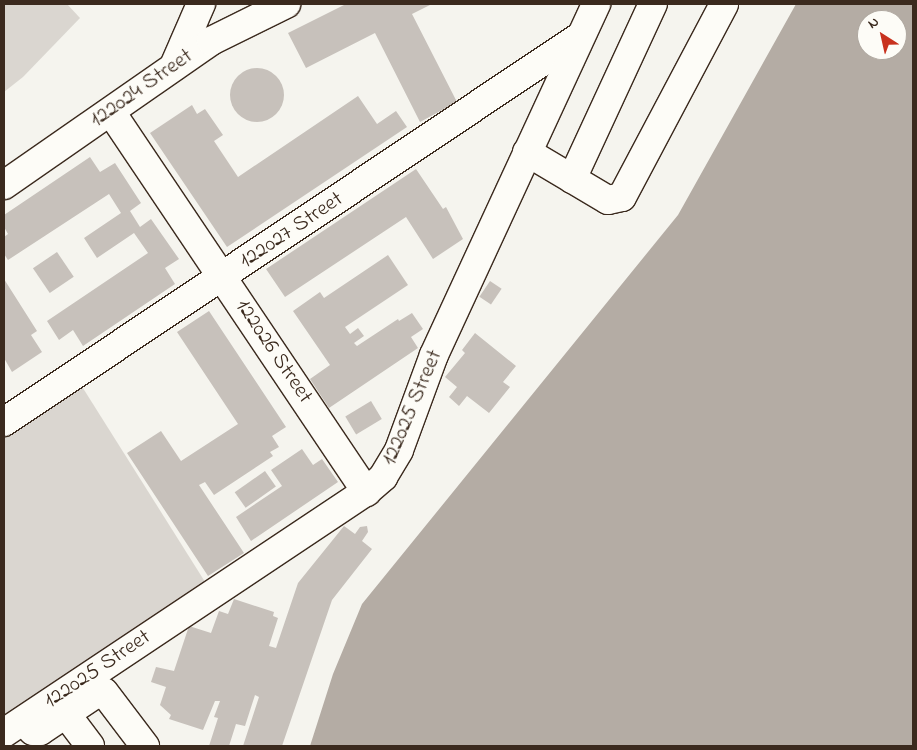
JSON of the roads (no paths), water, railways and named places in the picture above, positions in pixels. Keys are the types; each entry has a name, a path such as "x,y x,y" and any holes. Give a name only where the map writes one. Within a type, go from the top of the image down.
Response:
{"street":[{"path":"174,66 201,4"},
{"name":"122024 Street","path":"4,184 212,41 286,4"},
{"name":"122025 Street","path":"13,727 366,492 394,462 434,355 579,37 596,4"},
{"path":"572,179 654,4"},
{"path":"528,152 608,200 618,200 628,192 724,4"},
{"name":"122027 Street","path":"4,422 579,37"},
{"name":"122026 Street","path":"111,112 366,492"},
{"path":"13,727 33,731 40,730 94,695 104,692 145,746"},
{"path":"66,714 90,746"}]}
